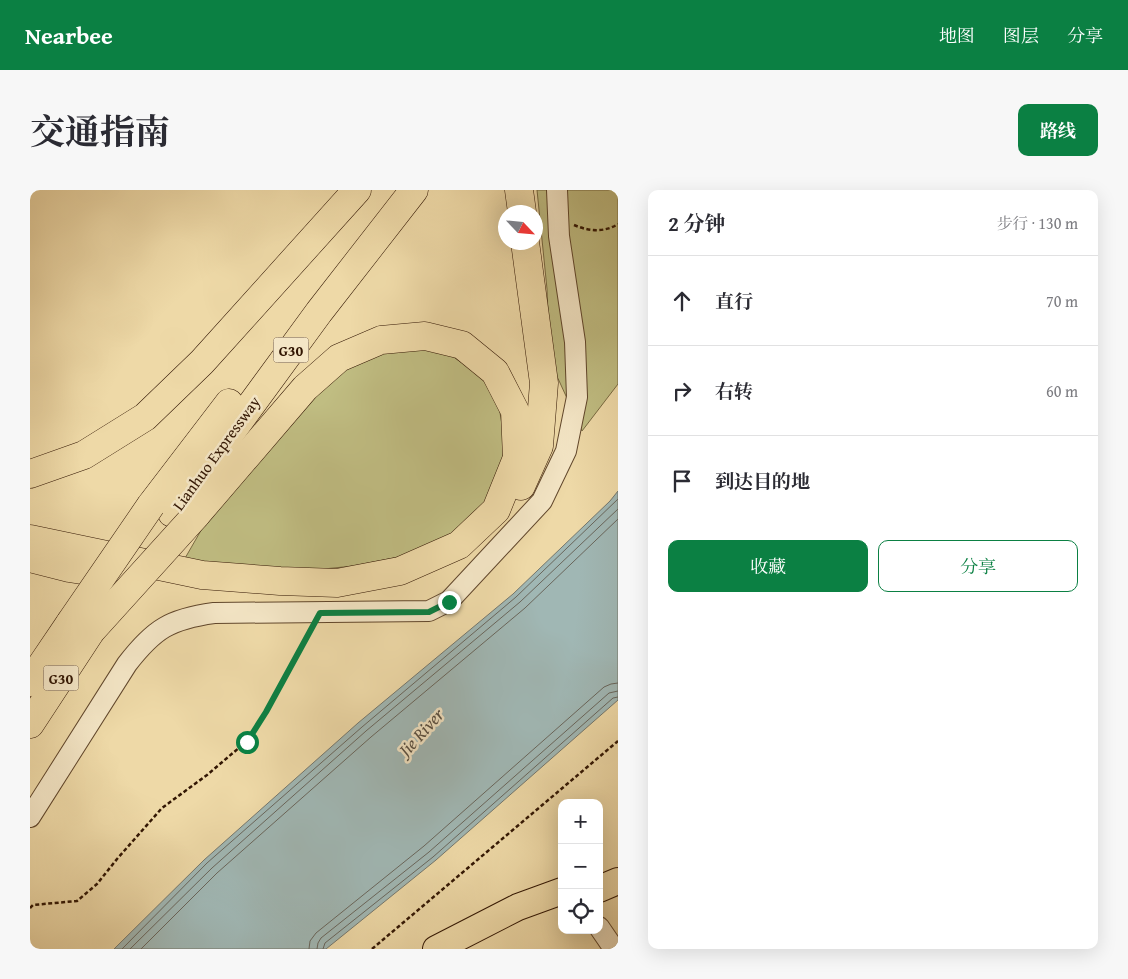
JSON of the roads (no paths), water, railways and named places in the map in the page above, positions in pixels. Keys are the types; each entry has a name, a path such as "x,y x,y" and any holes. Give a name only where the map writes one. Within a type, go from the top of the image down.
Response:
{"highway":[{"path":"30,474 84,455 145,416 202,362 357,190"},
{"name":"Lianhuo Expressway","path":"173,511 393,190"},
{"name":"Lianhuo Expressway","path":"30,682 81,627 173,511 318,312 414,190"},
{"path":"519,190 521,205"},
{"path":"30,558 69,568 205,591 294,598 356,596 419,576 472,550 511,506 539,446 544,383 526,250"},
{"path":"30,538 202,575 338,583 400,571 459,545 496,510 517,458 515,412 495,372 462,345 425,336 381,340 339,358 173,511 81,627"},
{"name":"Lianhuo Expressway","path":"30,724 81,627"}],"main road":[{"path":"603,875 618,870"},
{"path":"603,887 618,881"},
{"path":"436,949 518,907 558,892"},
{"path":"467,949 518,921 558,906"}],"lane":[{"path":"30,817 127,664 143,643 164,627 188,617 214,613 429,612 449,602 542,501 566,451 577,397 575,342 560,236 557,190"},
{"path":"603,933 614,949"}],"water":[{"name":"Jie River","path":"618,491 618,700 436,860 326,949 114,949 204,860 358,723 513,594 610,501"}]}
